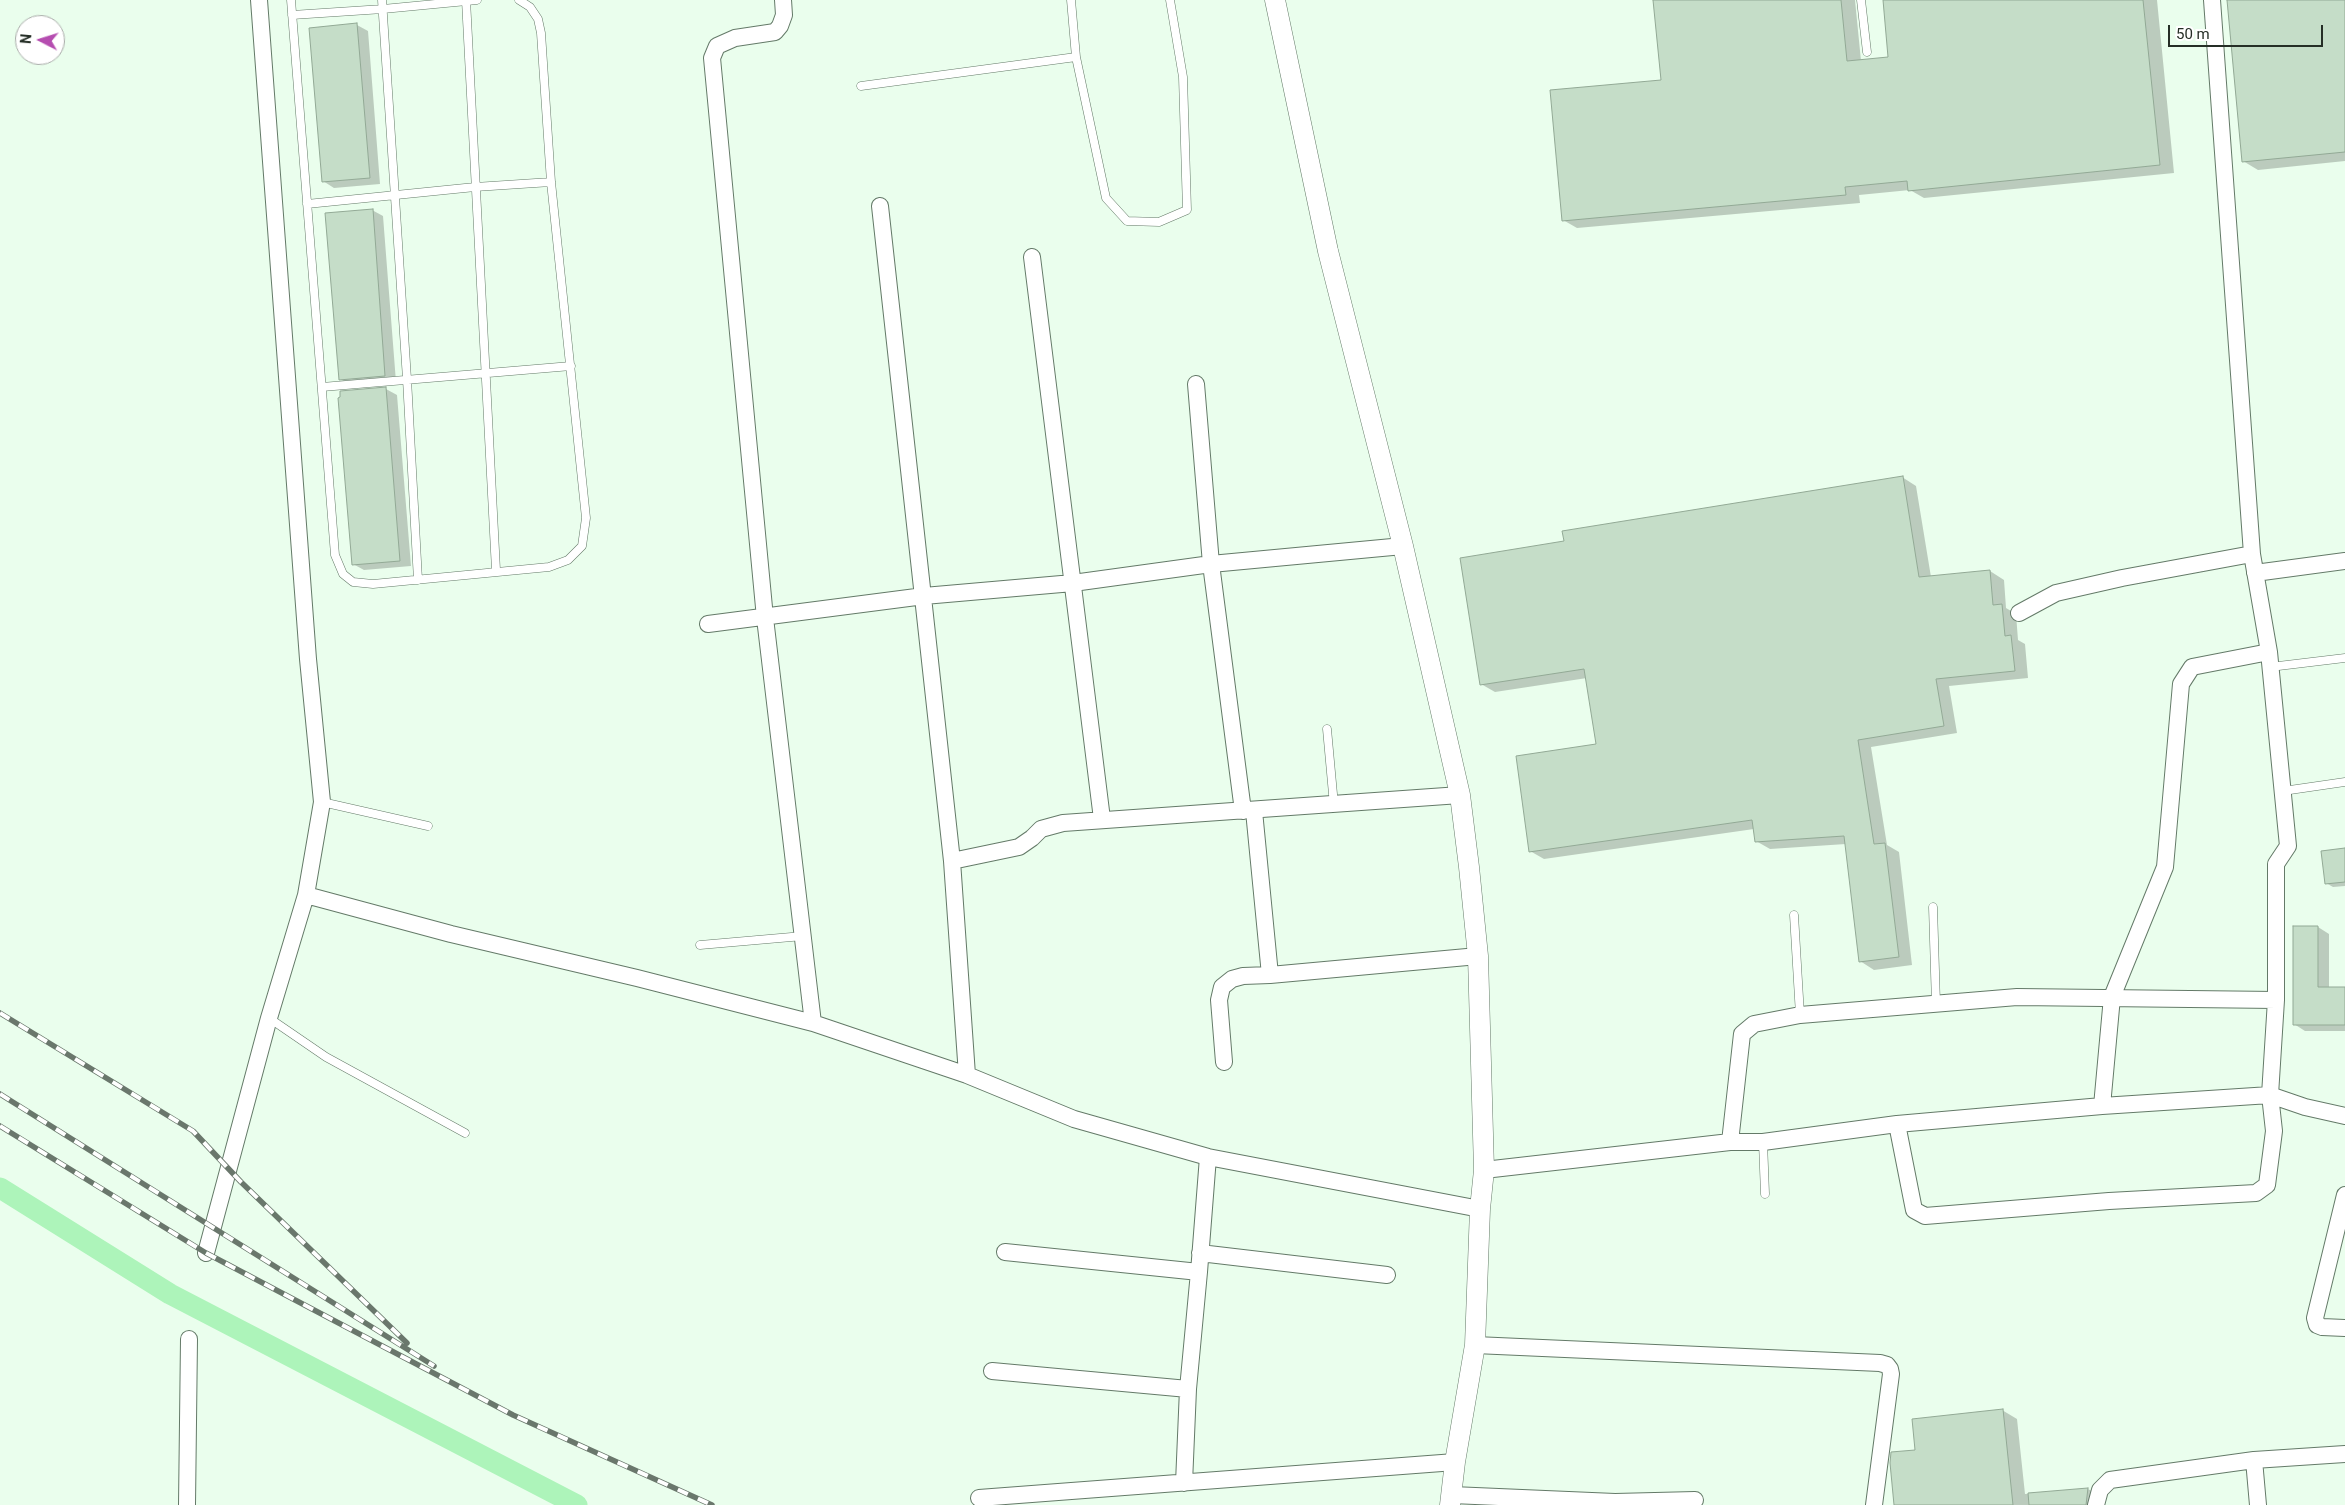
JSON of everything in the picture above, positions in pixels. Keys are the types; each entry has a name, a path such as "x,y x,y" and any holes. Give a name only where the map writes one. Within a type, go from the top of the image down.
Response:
{"street":[{"path":"206,1253 269,1018 306,895 322,802 308,659 259,0"},
{"path":"783,0 784,15 780,26 775,32 735,38 717,46 712,58 765,618 813,1023"},
{"path":"1275,0 1328,250 1403,546 1460,795 1478,956 1484,1170 1480,1209 1475,1345 1455,1462 1451,1500 1615,1502 1695,1500"},
{"path":"1897,1124 1914,1210 1925,1216 2109,1201 2256,1193 2268,1184 2274,1130 2270,1095 2276,1000 2276,864 2288,846 2270,660 2252,554 2212,0"},
{"path":"880,206 952,861 967,1075"},
{"path":"1032,257 1102,820"},
{"path":"1196,384 1210,564 1248,811 1270,975"},
{"path":"708,624 924,596 1072,583 1210,564 1403,546"},
{"path":"2019,613 2056,593 2122,578 2252,554"},
{"path":"2255,573 2345,561"},
{"path":"2102,1106 2112,997 2165,867 2181,684 2192,667 2270,660"},
{"path":"952,861 1018,847 1032,838 1041,829 1062,823 1460,795"},
{"path":"306,895 451,934 637,978 813,1023 967,1075 1074,1119 1208,1157 1480,1209"},
{"path":"1224,1062 1219,1000 1222,987 1232,979 1244,976 1478,956"},
{"path":"1730,1142 1742,1034 1754,1024 1800,1015 2017,997 2276,1000"},
{"path":"1484,1170 1730,1142 1763,1142 1897,1124 2102,1106 2270,1095 2305,1107 2345,1116"},
{"path":"1184,1483 1188,1389 1208,1157"},
{"path":"2345,1195 2315,1318 2317,1325 2322,1327 2345,1328"},
{"path":"1005,1252 1199,1272"},
{"path":"1200,1253 1386,1275"},
{"path":"187,1505 189,1339"},
{"path":"1475,1345 1880,1363 1887,1365 1890,1368 1891,1374 1874,1505"},
{"path":"992,1371 1188,1389"},
{"path":"2096,1505 2100,1490 2110,1480 2254,1460 2345,1454"},
{"path":"2254,1460 2258,1505"},
{"path":"979,1498 1455,1462"}],"lane":[{"path":"291,0 335,555 343,574 353,582 373,584 496,570 549,567 568,560 582,546 586,518 551,182 541,33 538,19 530,7 519,0"},
{"path":"382,0 408,379 418,580"},
{"path":"292,15 476,0"},
{"path":"1071,0 1076,57 1106,198 1127,221 1159,222 1188,210 1183,77 1170,0"},
{"path":"1861,0 1867,52"},
{"path":"466,1 496,570"},
{"path":"861,86 1076,57"},
{"path":"308,204 394,194 551,182"},
{"path":"322,387 571,366"},
{"path":"2270,660 2345,658"},
{"path":"1326,729 1334,805"},
{"path":"2282,791 2345,782"},
{"path":"322,802 428,826"},
{"path":"1933,907 1936,1004"},
{"path":"1794,915 1800,1015"},
{"path":"700,945 803,936"},
{"path":"269,1018 326,1057 465,1133"},
{"path":"1763,1142 1765,1194"}],"building":[{"path":"1653,0 1841,0 1847,61 1888,57 1883,0 2143,0 2160,165 1908,191 1907,181 1845,187 1846,195 1562,221 1550,90 1661,80"},
{"path":"2227,0 2345,0 2345,152 2242,162"},
{"path":"357,23 370,178 322,182 309,28"},
{"path":"373,209 385,376 339,380 325,213"},
{"path":"386,387 400,561 352,565 338,398 340,397 340,391"},
{"path":"1903,476 1919,577 1990,570 1993,605 2002,604 2005,636 2011,635 2015,671 1936,679 1944,726 1858,740 1874,844 1885,843 1899,957 1859,962 1844,836 1755,842 1752,820 1529,852 1516,756 1596,744 1584,669 1480,685 1460,558 1564,541 1562,531"},
{"path":"2345,848 2345,882 2325,884 2321,851"},
{"path":"2293,926 2318,926 2318,987 2345,987 2345,1025 2293,1025"},
{"path":"2003,1409 2013,1505 1894,1505 1890,1463 1891,1452 1915,1450 1912,1419"},
{"path":"2088,1488 2086,1505 2029,1505 2028,1493"}],"waterway":[{"path":"0,1188 170,1294 577,1505"}],"railway":[{"path":"0,1013 193,1131 241,1182 407,1343"},
{"path":"0,1094 434,1366"},
{"path":"0,1126 206,1253 513,1415 712,1505"}]}
